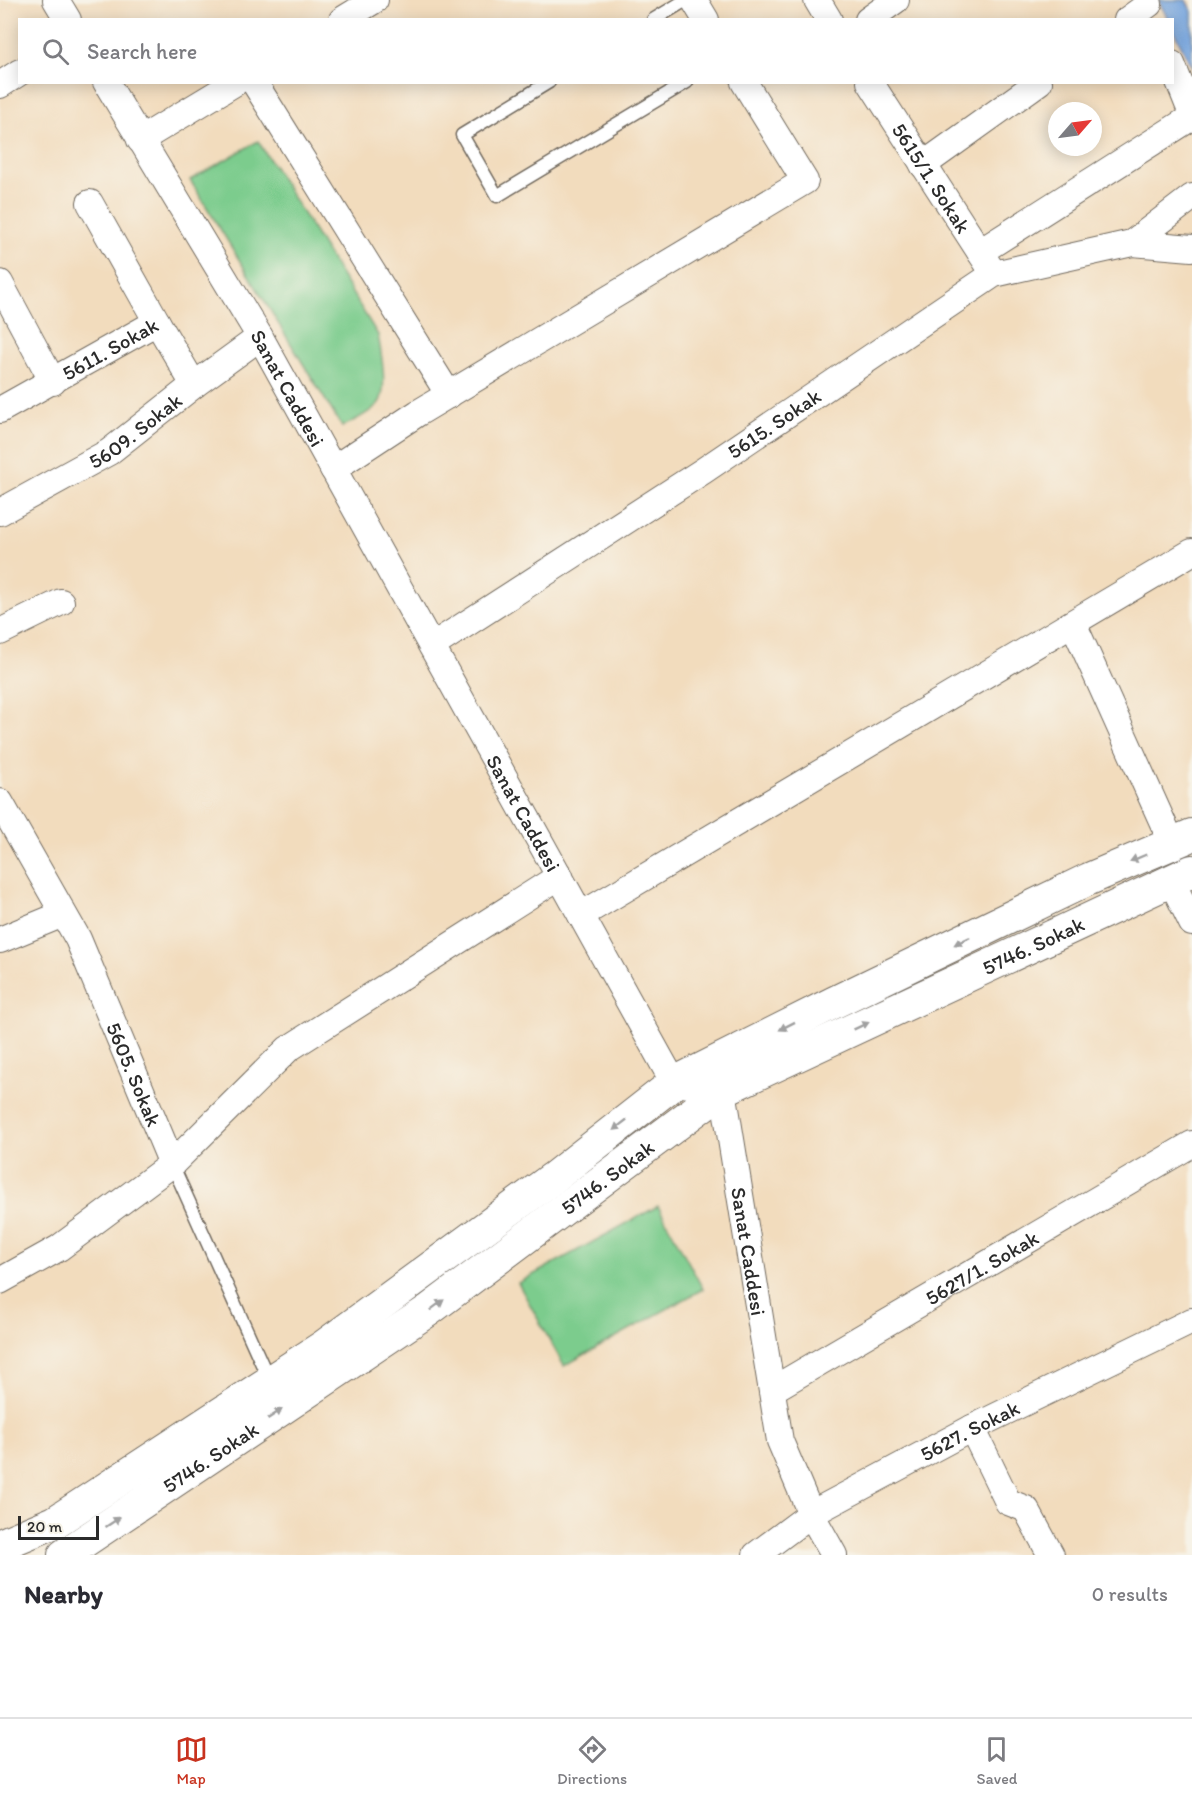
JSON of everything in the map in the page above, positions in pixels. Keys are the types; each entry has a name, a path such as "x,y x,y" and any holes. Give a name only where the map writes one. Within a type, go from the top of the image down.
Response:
{"street":[{"path":"56,0 67,18"},
{"path":"345,18 375,0"},
{"path":"694,0 704,18"},
{"path":"817,0 828,18"},
{"path":"871,18 896,0"},
{"path":"1132,18 1151,8"},
{"path":"980,252 1192,115 1174,67"},
{"path":"0,85 18,73"},
{"name":"Sanat Caddesi","path":"107,84 260,337 674,1083"},
{"path":"140,140 233,84"},
{"path":"255,84 449,395"},
{"path":"333,469 449,395 805,181 745,84"},
{"name":"5615/1. Sokak","path":"871,84 994,274"},
{"path":"923,165 1036,84"},
{"path":"1132,243 1192,197"},
{"path":"90,203 157,322"},
{"path":"1132,243 1192,248"},
{"name":"5615. Sokak","path":"432,646 703,471 994,274 1132,243"},
{"path":"0,283 53,382"},
{"name":"5611. Sokak","path":"0,410 157,322 194,385"},
{"name":"5609. Sokak","path":"0,512 109,452 194,385 260,337"},
{"path":"581,915 1192,552"},
{"path":"0,632 61,602"},
{"path":"0,1545 55,1522 324,1346 553,1178 674,1083 1089,879 1182,839 1073,623"},
{"name":"5605. Sokak","path":"0,802 78,939 172,1164"},
{"path":"0,1281 59,1248 172,1164 288,1049 560,876"},
{"path":"1181,876 1192,923"},
{"name":"5746. Sokak","path":"64,1555 429,1310 723,1090 1181,876"},
{"path":"0,940 63,914"},
{"path":"674,1083 723,1090"},
{"name":"Sanat Caddesi","path":"723,1090 780,1441 811,1514 834,1555"},
{"name":"5627/1. Sokak","path":"772,1390 1192,1144"},
{"name":"5627. Sokak","path":"756,1555 811,1514 972,1428 1192,1321"},
{"path":"972,1428 1008,1502 1026,1509 1052,1555"}],"lane":[{"path":"656,18 686,0"},
{"path":"546,84 462,135 497,196 684,84"},
{"path":"172,1164 270,1382"}],"green space":[{"path":"258,141 378,335 384,381 381,398 370,411 342,427 190,180"},
{"path":"658,1206 703,1289 564,1366 518,1283"}],"water":[{"path":"1158,0 1186,0 1192,12 1192,68 1174,31 1174,18 1167,18"}]}
